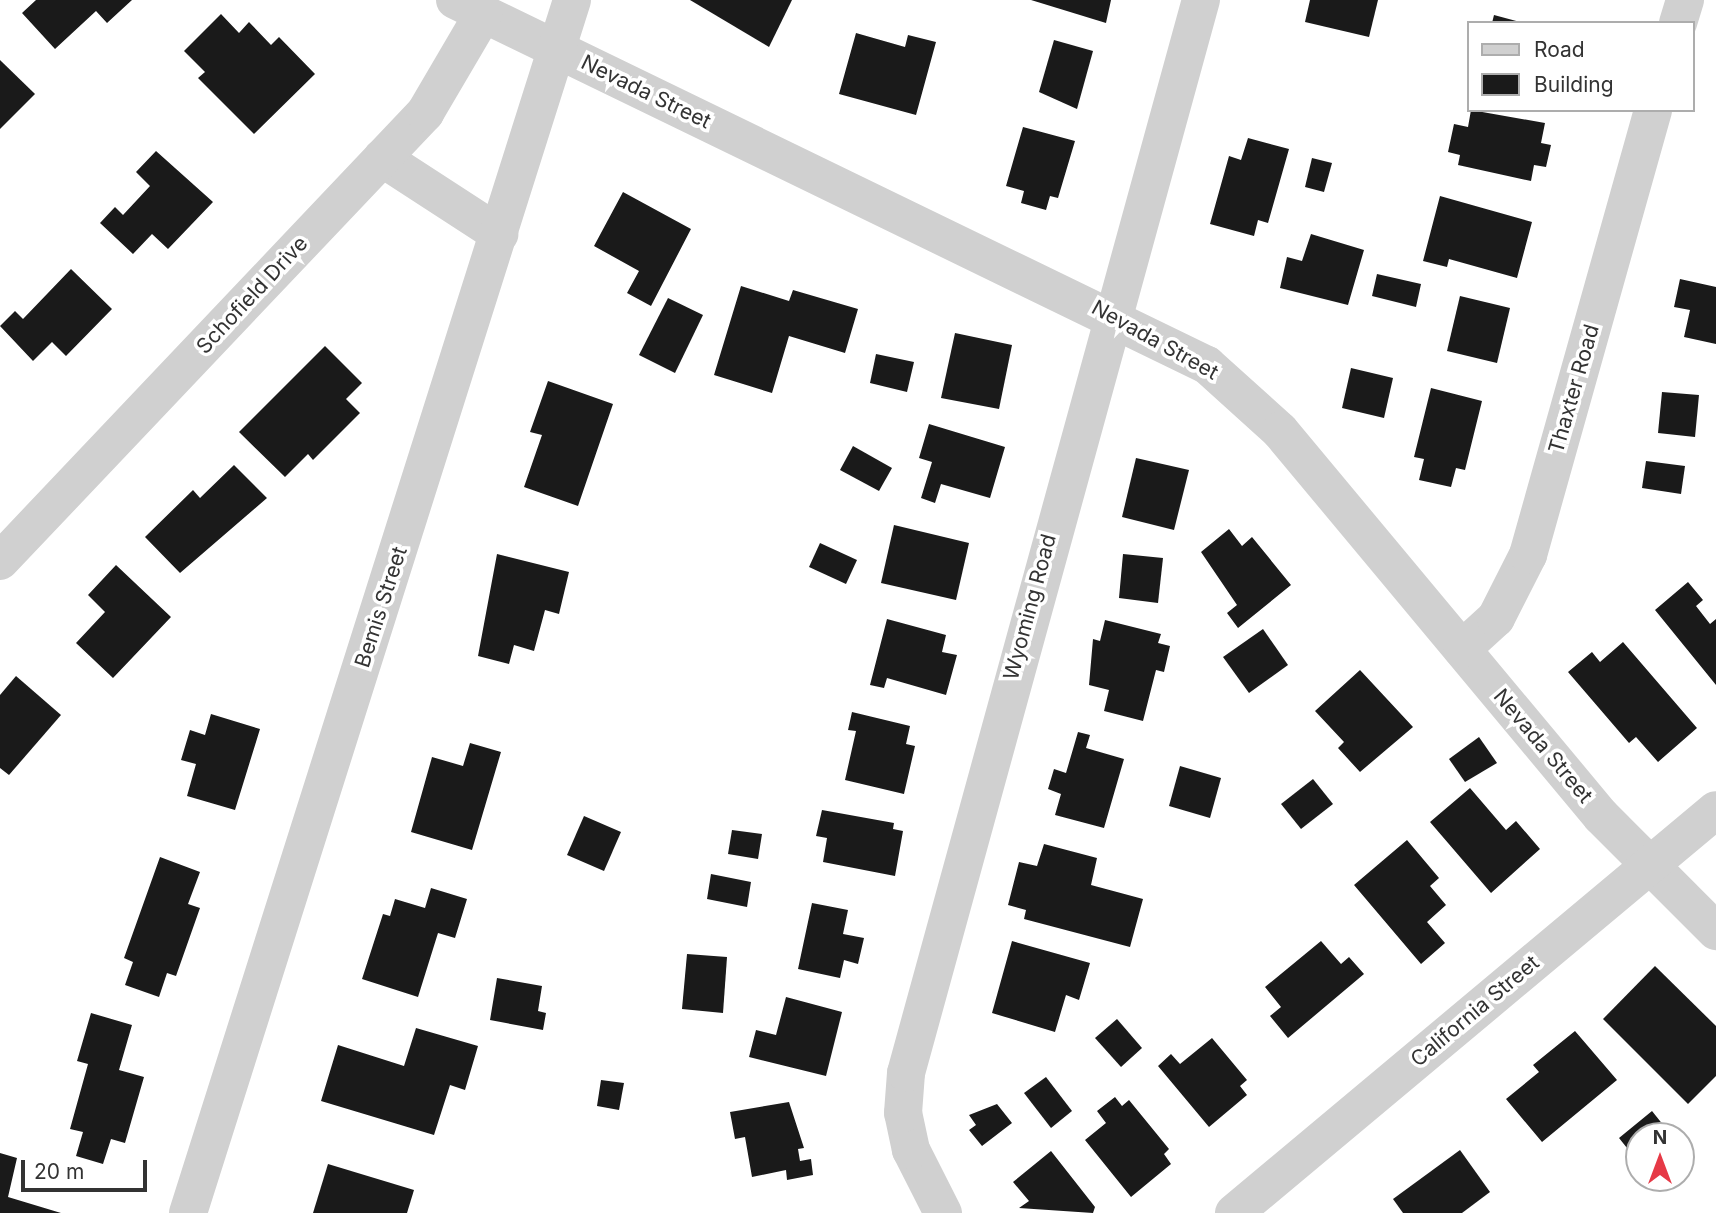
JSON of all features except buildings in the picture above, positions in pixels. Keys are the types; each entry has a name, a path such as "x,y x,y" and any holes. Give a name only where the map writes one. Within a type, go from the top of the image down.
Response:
{"street":[{"name":"Bemis Street","path":"188,1213 572,0"},
{"name":"Wyoming Road","path":"943,1213 911,1150 903,1113 906,1073 1111,314 1202,0"},
{"path":"1679,21 1685,0"},
{"name":"Nevada Street","path":"469,7 1111,314 1208,365 1258,408 1648,866 1716,931"},
{"name":"Schofield Drive","path":"0,561 382,158 441,92 469,7"},
{"name":"Thaxter Road","path":"1462,649 1496,618 1528,555 1652,112"},
{"path":"382,158 499,233"},
{"name":"California Street","path":"1234,1213 1716,810"}]}
